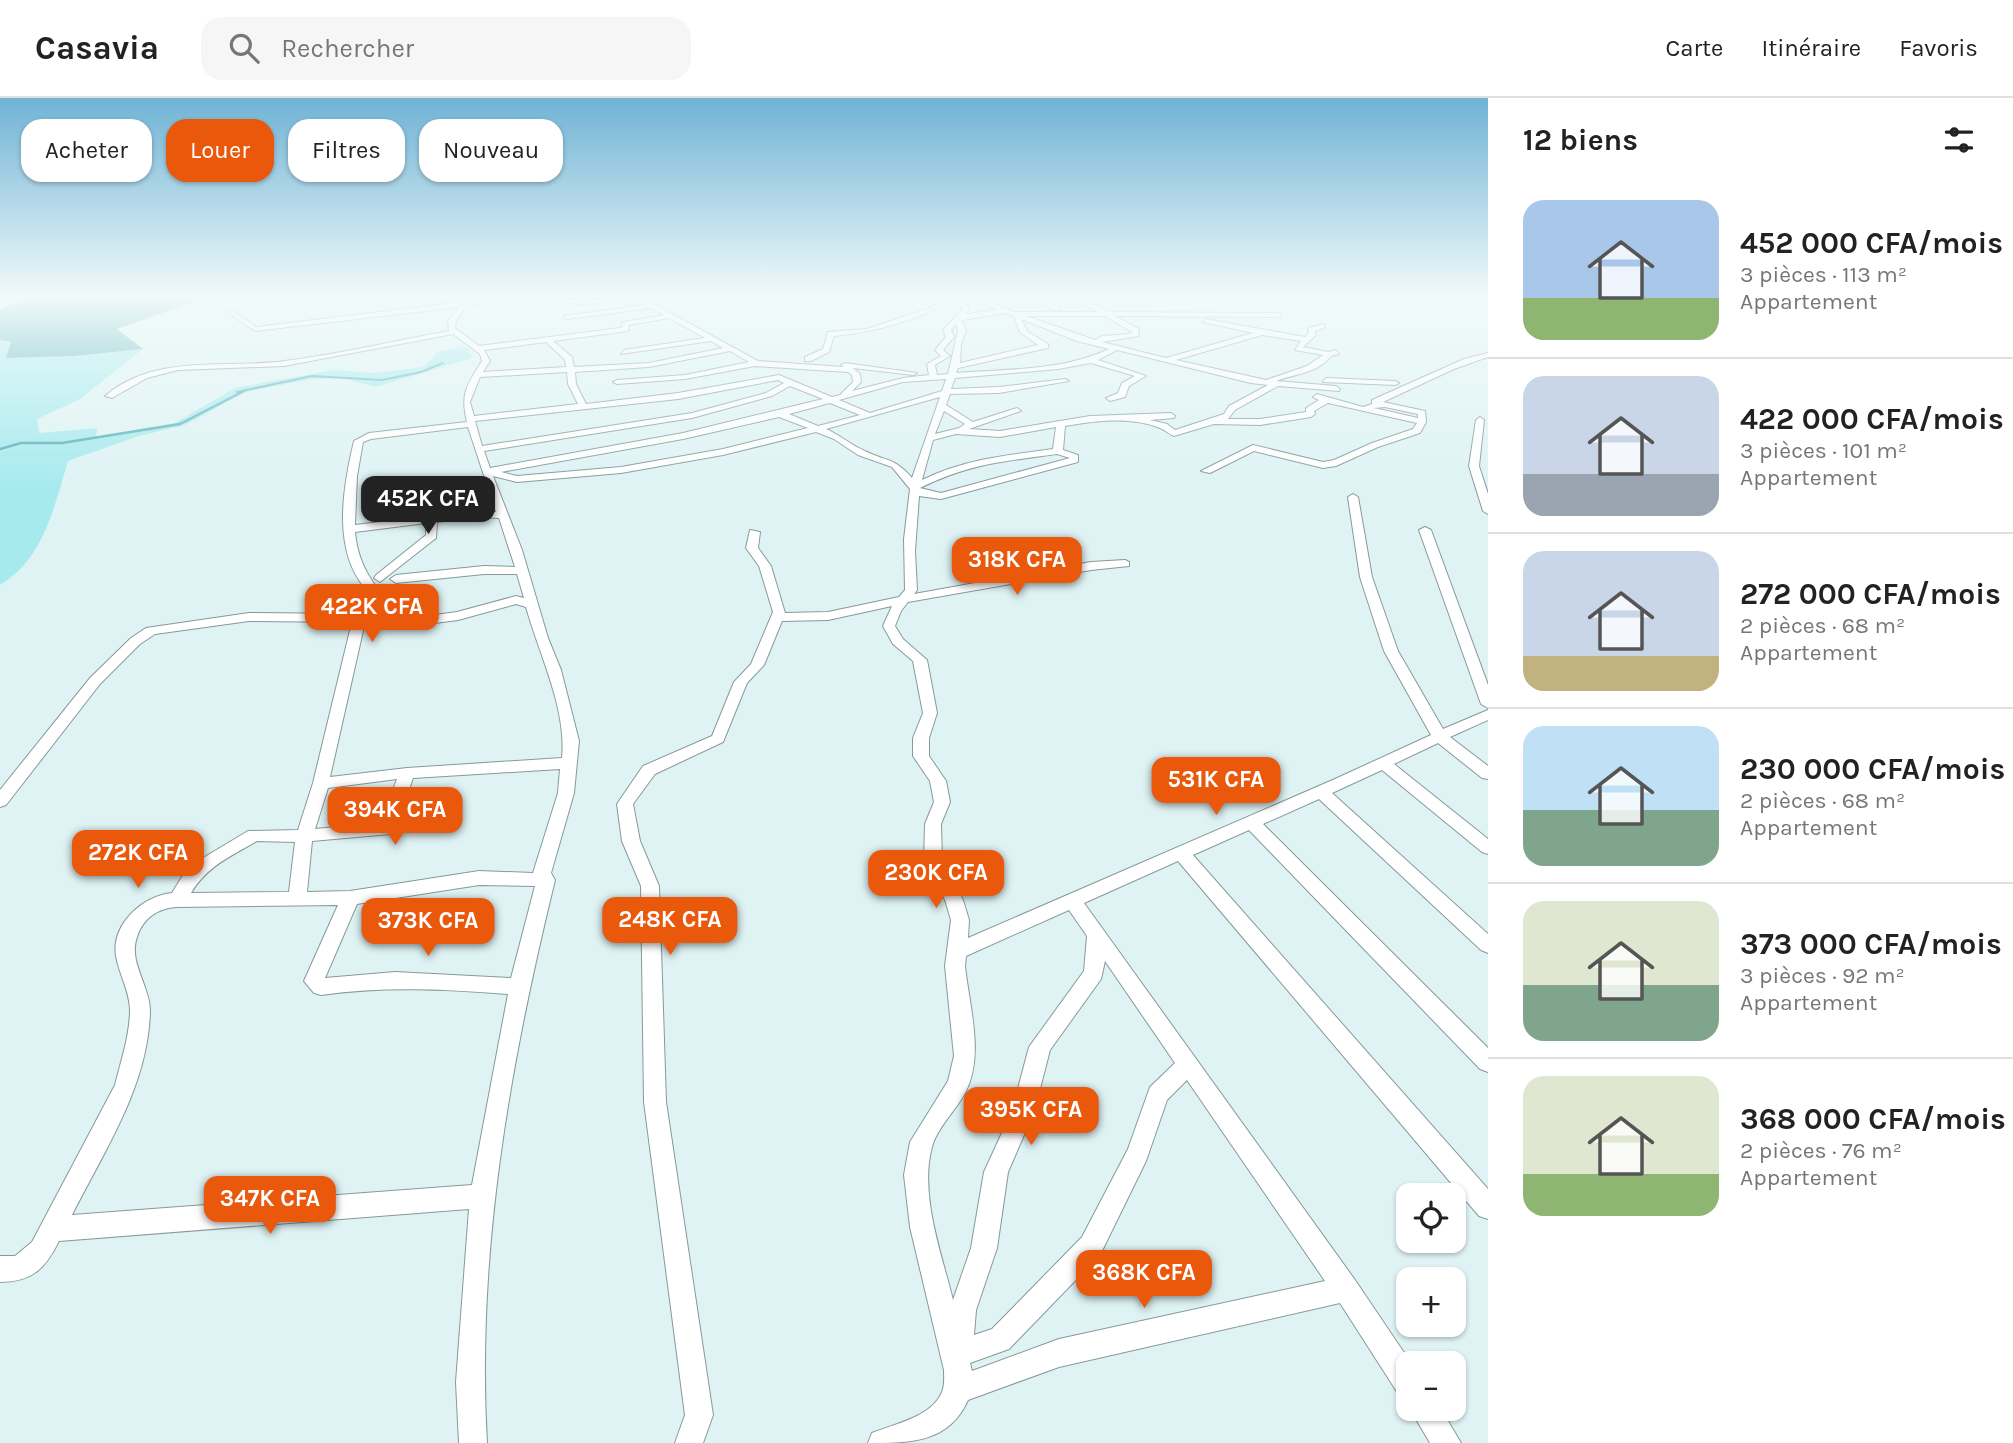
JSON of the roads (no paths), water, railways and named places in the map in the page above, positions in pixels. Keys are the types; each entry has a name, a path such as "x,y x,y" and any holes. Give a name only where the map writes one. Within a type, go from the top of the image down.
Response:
{"street":[{"path":"109,397 138,378 169,370 284,364 306,360"},
{"path":"473,1443 470,1382 482,1196 519,987 546,880 542,874 564,803 569,763 568,722 504,515 489,471 478,449 471,422 467,394 485,360"},
{"path":"568,360 572,371 572,384 584,407"},
{"path":"478,375 572,371 659,364 679,360"},
{"path":"750,360 789,383 869,416"},
{"path":"814,360 915,373 946,383 1091,360 1143,377 1125,385 1122,395 1110,398"},
{"path":"940,360 931,365 946,383 972,425"},
{"path":"958,360 946,383 915,487 907,556 911,590 895,610 889,626 898,641 920,660 930,713 920,738 921,756 941,790 942,802 933,824 933,862 954,900 960,920 955,966 965,1056 958,1085 921,1142 916,1175 922,1227 958,1367"},
{"path":"489,471 501,477 517,479 621,470 723,452 869,416 1008,360"},
{"path":"1166,360 1260,383 1336,389"},
{"path":"1260,383 1320,365 1325,360"},
{"path":"1368,407 1467,360"},
{"path":"617,382 685,377 756,363 850,370 856,374 857,382 840,398"},
{"path":"904,380 1005,390 1069,382 1033,369"},
{"path":"489,471 664,440 780,414 904,380 915,373"},
{"path":"297,899 304,836 321,783 360,618 371,589 356,571 347,499 354,458 362,438 690,394 779,377"},
{"path":"1133,418 1164,426 1174,433 1227,416 1232,408 1275,384 1305,380 1395,383"},
{"path":"478,449 723,408 773,393 789,383"},
{"path":"1206,471 1253,448 1323,465 1336,463 1375,445 1417,431 1422,422 1368,407 1326,400 1275,384"},
{"path":"1213,421 1280,420 1311,414 1310,410 1326,400"},
{"path":"956,431 1017,411"},
{"path":"780,414 840,439 861,453 895,465 915,487 928,496 941,496 1075,460 1075,457 1058,450 977,462 945,472 915,487"},
{"path":"932,434 956,431 1000,434 1102,417 1171,416"},
{"path":"1480,420 1474,466 1488,511"},
{"path":"1058,450 1061,423"},
{"path":"1353,497 1366,576 1391,651 1440,737 1488,774"},
{"path":"350,529 472,514 504,515"},
{"path":"380,578 432,536 431,519"},
{"path":"1425,530 1488,704"},
{"path":"689,1443 699,1415 654,1101 650,886 631,841 625,804 649,770 718,739 741,682 757,666 779,612 765,566 752,548 754,532"},
{"path":"776,617 828,616 906,599 1091,566 1125,564"},
{"path":"396,579 484,570 522,571"},
{"path":"0,801 114,660 139,635 168,627 249,617 445,618 516,600 532,605"},
{"path":"957,951 1321,792 1488,715"},
{"path":"321,783 407,773 569,763"},
{"path":"1383,763 1488,848"},
{"path":"177,900 194,872 240,841 257,835 304,836 401,827 404,825 385,821 396,807 407,773"},
{"path":"1321,792 1488,945"},
{"path":"1251,822 1488,1062"},
{"path":"1181,853 1488,1207"},
{"path":"0,1269 20,1269 32,1262 54,1229 125,1087 133,1058 140,1009 125,954 127,938 139,915 147,909 164,901 177,900 350,898 480,878 546,880"},
{"path":"350,898 314,981 317,985 321,987 367,980 427,978 519,987"},
{"path":"1073,901 1346,1289 1396,1365"},
{"path":"882,1443 937,1420 953,1407 963,1310 984,1248 996,1172 1023,1112 1040,1047 1094,973 1097,936"},
{"path":"958,1367 1000,1340 1091,1246 1138,1153 1158,1094 1188,1064"},
{"path":"54,1229 482,1196"},
{"path":"958,1367 1059,1353 1346,1289"},
{"path":"1432,1421 1447,1443"}],"waterway":[{"path":"237,392 312,376 382,380 421,372 443,363"},
{"path":"0,449 21,443 62,443 180,424 244,391"}]}
